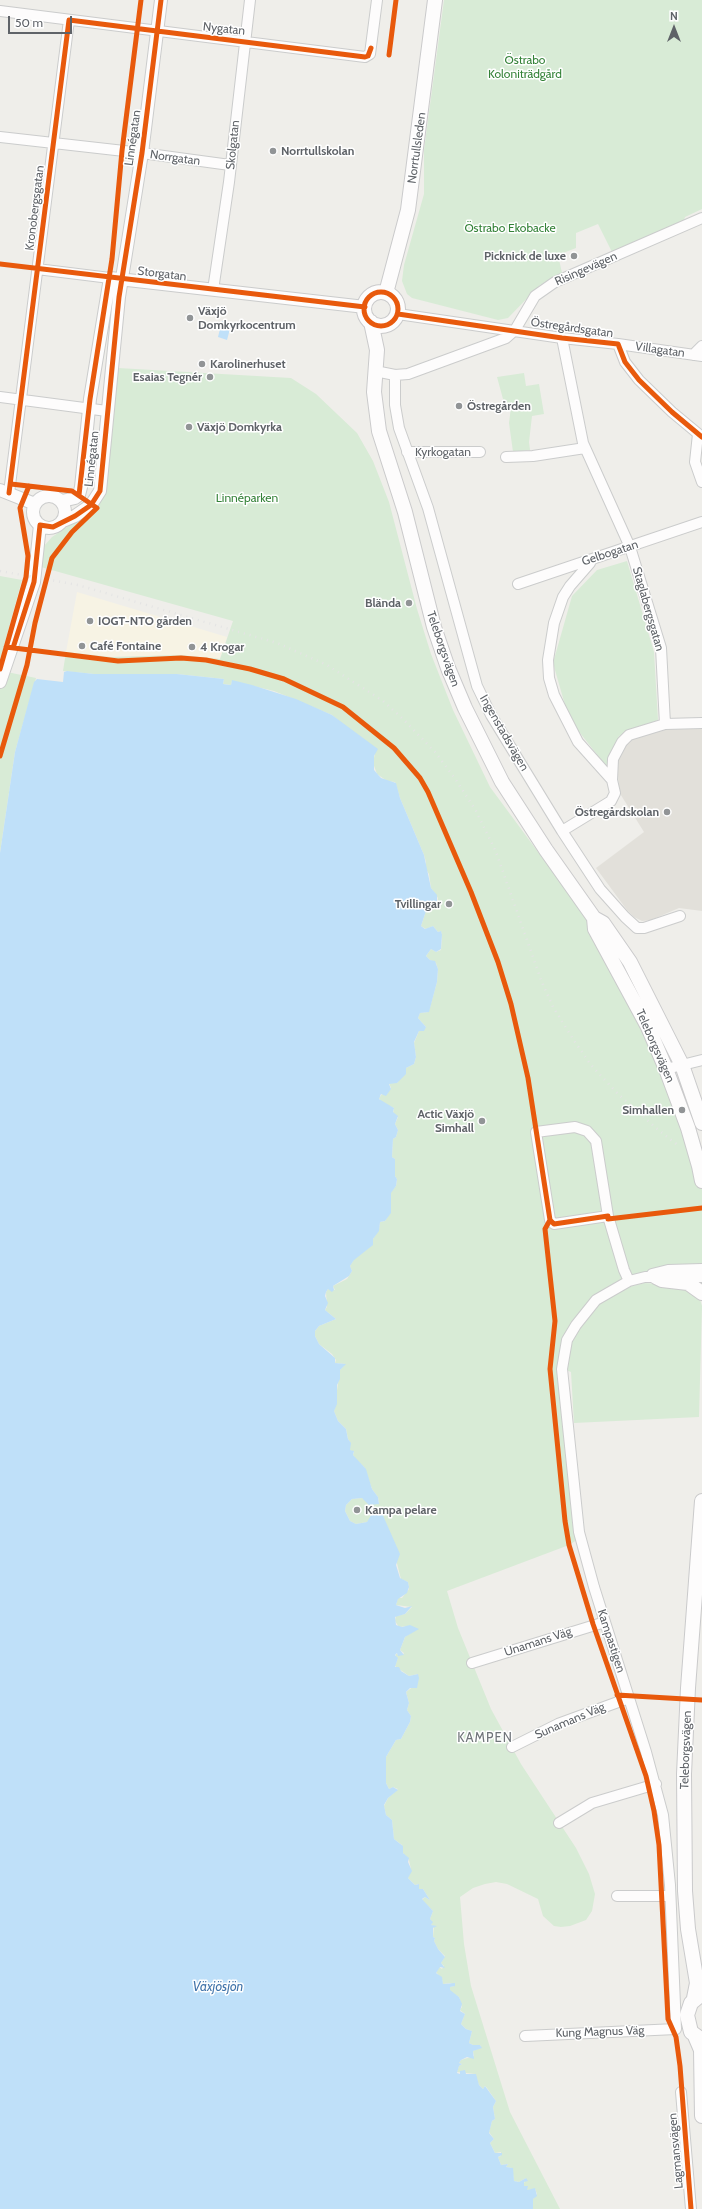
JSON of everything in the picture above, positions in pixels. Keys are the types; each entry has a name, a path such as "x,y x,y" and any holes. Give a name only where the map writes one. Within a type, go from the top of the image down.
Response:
{"main road":[{"name":"Norrtullsleden","path":"386,293 408,210 436,0"},
{"path":"386,293 396,300 393,319 379,326 370,322 366,315 365,307 367,301 373,295 386,293"},
{"name":"Teleborgsvägen","path":"377,350 393,319"},
{"name":"Teleborgsvägen","path":"370,322 377,350 374,392 379,431 405,512 434,627 448,668 465,708 502,782 546,850 594,918 603,923 630,962 682,1065 702,1123"},
{"name":"Teleborgsvägen","path":"594,918 595,929 648,1027 666,1069 686,1122 702,1181"},
{"path":"650,1277 688,1283 702,1293"},
{"name":"Teleborgsvägen","path":"699,2038 688,2026 687,2015 698,1996 688,1929 685,1891 684,1774 688,1688 702,1501"},
{"path":"699,2038 701,2050 702,2116"}],"street":[{"name":"Linnégatan","path":"62,500 70,500 79,495 90,408 142,153 161,0"},
{"name":"Skolgatan","path":"213,290 250,0"},
{"name":"Nygatan","path":"0,12 365,57 368,56 371,48 377,0"},
{"name":"Kronobergsgatan","path":"5,492 21,400 68,20"},
{"name":"Norrgatan","path":"0,137 142,153 230,165"},
{"name":"Risingevägen","path":"375,371 395,375 408,374 506,338 515,330 535,296 555,282 702,218"},
{"name":"Storgatan","path":"37,269 213,290"},
{"name":"Linnégatan","path":"63,521 88,508 96,500 100,491 116,278"},
{"path":"213,290 365,307"},
{"name":"Östregårdsgatan","path":"393,319 515,330 562,338 618,344 625,362 639,380 700,435"},
{"name":"Staglabergsgatan","path":"562,338 585,448 630,547 661,648 665,724"},
{"name":"Villagatan","path":"618,344 697,356"},
{"path":"697,356 702,346"},
{"name":"Ingenstadsvägen","path":"395,375 395,405 399,428 406,452 428,508 477,686 491,715 562,831 600,889 632,924 637,928 644,928 680,916"},
{"path":"0,397 107,411"},
{"path":"700,435 695,462 702,482"},
{"path":"506,457 533,456 585,448"},
{"name":"Kyrkogatan","path":"406,452 480,452"},
{"path":"5,492 16,490 38,501 53,496 62,500 66,510 63,521 53,527 40,525"},
{"path":"0,682 34,582 40,525 34,516 38,501"},
{"name":"Gelbogatan","path":"518,584 702,522"},
{"path":"589,560 590,563 570,586 563,597 554,623 548,660 549,678 554,695 578,742 612,780"},
{"path":"562,831 611,801 615,793 612,780 613,759 622,742 629,735 665,724 702,723"},
{"path":"666,1069 702,1060"},
{"path":"608,1216 554,1224 550,1220 536,1132 575,1127 587,1131 596,1141 608,1216 624,1270 630,1281"},
{"name":"Kampastigen","path":"676,2029 670,1896 663,1815 656,1784 605,1622 579,1532 562,1369 567,1340 585,1312 602,1296 630,1281 650,1277 668,1270 702,1269"},
{"name":"Kampastigen","path":"650,1277 702,1277"},
{"name":"Unamans Väg","path":"472,1663 605,1622"},
{"name":"Sunamans Väg","path":"512,1747 558,1724 629,1698"},
{"path":"559,1823 592,1803 656,1784"},
{"path":"617,1896 670,1896"},
{"name":"Kung Magnus Väg","path":"525,2036 676,2029"},
{"name":"Lagmansvägen","path":"681,2092 691,2209"}],"shaded area":[{"path":"77,592 227,637 220,659 180,655 111,657 66,652"},
{"name":"Östregårdskolan","path":"702,728 702,911 679,908 651,920 642,921 634,917 627,910 596,868 644,832 619,792 617,761 624,745 635,736 664,729"}],"green space":[{"path":"444,0 702,0 702,209 685,217 684,220 612,252 598,224 576,233 576,248 558,255 562,273 540,285 508,318 498,320 412,298 407,294 402,281 404,265 424,194 424,150"},
{"name":"Linnéparken","path":"118,368 291,378 316,394 357,433 373,461 389,502 417,609 431,654 453,710 490,787 595,929 648,1027 702,1181 702,1277 645,1277 596,1300 563,1355 580,1538 569,1545 447,1591 458,1628 491,1709 521,1764 576,1848 589,1874 595,1894 592,1911 586,1920 570,1926 561,1927 554,1926 543,1916 538,1899 507,1884 496,1882 485,1884 473,1888 460,1897 464,1944 471,1986 510,2112 560,2209 533,2209 533,2199 537,2194 535,2189 527,2190 523,2186 526,2178 519,2182 514,2181 512,2168 506,2167 508,2164 501,2165 498,2157 501,2156 501,2152 495,2153 490,2143 494,2139 489,2132 492,2121 495,2119 493,2107 496,2101 485,2086 483,2089 479,2085 475,2074 457,2072 459,2066 462,2064 459,2063 461,2060 474,2056 473,2051 481,2047 480,2045 473,2045 469,2043 472,2031 466,2029 461,2024 465,2014 460,2010 462,2007 459,1997 450,1992 450,1987 454,1986 451,1983 443,1984 442,1979 436,1972 439,1967 442,1969 444,1966 441,1963 445,1956 438,1949 434,1941 434,1926 431,1925 432,1922 430,1919 433,1911 422,1900 425,1897 430,1900 423,1889 419,1889 419,1884 415,1885 408,1878 411,1869 409,1860 403,1853 402,1845 394,1839 392,1820 386,1815 384,1806 388,1798 398,1789 393,1787 389,1789 386,1783 386,1757 396,1740 401,1739 410,1722 411,1716 407,1710 409,1703 406,1692 418,1683 418,1674 409,1676 395,1666 398,1658 396,1658 396,1654 403,1655 404,1653 400,1650 405,1637 416,1629 408,1626 399,1627 395,1621 396,1616 405,1614 412,1607 396,1605 398,1598 402,1598 409,1589 408,1582 401,1579 389,1532 381,1511 367,1522 356,1524 350,1521 345,1511 346,1505 352,1499 362,1498 379,1504 378,1497 372,1489 364,1467 353,1455 354,1452 350,1450 350,1442 346,1429 338,1421 334,1411 340,1370 345,1364 335,1363 336,1360 332,1354 319,1344 315,1336 315,1331 319,1326 336,1319 325,1310 327,1307 326,1292 328,1289 335,1290 333,1286 347,1279 352,1271 350,1266 354,1259 372,1245 373,1239 379,1229 380,1222 385,1221 391,1211 391,1192 396,1186 397,1179 395,1176 395,1159 392,1157 393,1139 396,1137 398,1130 395,1124 398,1117 393,1113 394,1108 382,1103 379,1098 382,1094 386,1095 391,1088 389,1083 397,1083 406,1068 414,1064 416,1057 414,1043 419,1031 422,1031 426,1027 418,1018 420,1013 428,1012 437,982 438,969 436,963 426,956 431,949 436,952 441,950 442,938 441,931 438,932 433,926 426,929 421,926 426,911 437,907 438,898 431,888 429,874 425,868 426,862 424,855 400,798 395,782 387,781 377,774 373,763 375,753 332,715 274,691 232,681 231,685 223,684 224,679 177,674 94,674 63,671 66,652 111,657 180,655 220,659 233,621 41,567 44,546 52,537 88,513 106,482"},
{"path":"524,373 526,386 539,384 544,414 532,416 529,442 530,450 513,452 509,423 511,407 503,399 497,377"},
{"path":"627,561 654,652 658,720 619,736 610,771 569,719 553,663 572,596 597,570"},
{"path":"0,576 22,580 0,660"},
{"path":"7,672 36,678 15,752 0,853 0,685"},
{"path":"644,1283 679,1285 699,1296 702,1306 699,1417 574,1423 571,1372 566,1370 571,1340 591,1311 606,1297 625,1288"}],"water":[{"path":"222,321 231,325 227,340 218,337"},
{"name":"Växjösjön","path":"64,672 94,674 177,674 224,679 223,684 231,685 232,680 296,699 332,715 378,749 374,756 374,770 381,778 396,783 400,798 424,855 431,888 437,895 437,907 426,911 421,926 425,929 433,926 438,932 441,931 442,935 441,949 436,952 431,949 426,956 430,960 435,961 438,969 437,982 429,1012 420,1013 418,1018 426,1027 424,1031 419,1031 414,1042 416,1057 414,1064 406,1068 406,1074 397,1083 389,1084 391,1089 386,1096 381,1094 379,1099 394,1108 393,1112 398,1116 395,1124 398,1130 396,1137 393,1139 392,1157 395,1159 395,1176 397,1179 396,1186 391,1193 391,1213 385,1221 380,1222 379,1231 373,1239 373,1245 354,1260 350,1266 352,1271 349,1276 333,1286 334,1290 332,1292 328,1289 326,1292 325,1296 328,1303 325,1310 336,1319 319,1326 315,1331 315,1336 319,1344 335,1358 335,1363 346,1364 340,1370 340,1379 337,1385 337,1404 334,1411 338,1421 346,1429 348,1439 351,1443 350,1450 354,1451 353,1455 366,1469 372,1489 378,1497 379,1504 369,1505 362,1498 352,1499 346,1505 345,1511 350,1521 356,1524 367,1522 373,1512 381,1511 400,1554 396,1565 400,1578 408,1582 409,1587 407,1593 398,1599 396,1605 405,1608 412,1606 405,1614 395,1617 396,1625 402,1627 410,1625 419,1629 405,1637 400,1650 404,1655 398,1656 397,1653 395,1655 398,1658 395,1667 399,1667 401,1671 409,1676 418,1674 419,1678 417,1688 410,1688 406,1692 409,1703 407,1710 411,1716 410,1722 401,1739 396,1740 386,1757 386,1783 389,1789 393,1787 398,1790 388,1798 384,1805 386,1815 392,1820 394,1839 403,1846 403,1853 409,1858 408,1862 412,1871 408,1878 415,1885 419,1884 419,1889 423,1889 430,1900 425,1897 422,1899 433,1911 430,1919 433,1922 431,1925 437,1926 433,1928 433,1937 435,1938 434,1941 438,1949 445,1957 441,1963 445,1968 440,1967 436,1973 442,1977 443,1984 455,1983 455,1986 450,1987 450,1990 459,1997 462,2004 460,2011 465,2014 461,2024 466,2029 472,2031 469,2043 473,2045 480,2045 482,2048 473,2051 474,2059 467,2057 461,2060 459,2063 462,2064 459,2066 457,2073 460,2074 460,2071 465,2070 466,2074 476,2074 479,2085 483,2089 485,2086 496,2101 493,2107 495,2119 492,2121 489,2133 494,2139 490,2143 495,2153 502,2153 502,2155 498,2157 501,2165 508,2164 506,2167 513,2168 514,2181 519,2182 526,2178 528,2181 524,2182 524,2186 528,2186 527,2190 535,2188 537,2196 533,2199 533,2209 0,2209 0,853 15,752 34,682 37,679 63,682"}],"railway":[{"path":"0,571 78,585 277,643 327,665 383,701 435,752 456,780 476,811 496,852 541,980 553,1007 575,1042 591,1065 618,1094 680,1147"}],"cycle path":[{"path":"79,495 90,399 112,259 122,151 141,0"},
{"path":"13,648 34,582 40,525 53,527 75,516 91,505 100,491 119,297 142,153 161,0"},
{"path":"389,55 396,0"},
{"path":"9,493 69,20 365,57 368,56 371,48"},
{"path":"0,264 365,307"},
{"path":"378,292 384,292 393,297 397,303 398,309 397,315 393,321 384,326 378,326 369,321 364,312 364,306 369,297 378,292"},
{"path":"398,314 562,338 618,344 625,362 639,380 672,412 702,437"},
{"path":"0,756 27,665 35,623 52,558 72,532 97,508 72,491 11,484"},
{"path":"0,669 26,577 28,556 20,508 29,486"},
{"path":"6,647 118,661 181,658 206,660 250,669 284,679 343,707 394,748 420,778 428,792 471,892 498,962 511,1004 528,1078 550,1220"},
{"path":"550,1220 554,1224 608,1216 608,1219 702,1208"},
{"path":"550,1220 545,1229 555,1321 550,1369 565,1521 569,1545 593,1624 646,1776 654,1811 659,1845 668,2019 676,2037 680,2066 691,2209"},
{"path":"617,1695 702,1700"}],"place":[{"name":"Norrtullskolan","path":"273,151"},
{"name":"Picknick de luxe","path":"574,256"},
{"name":"Växjö Domkyrkocentrum","path":"190,318"},
{"name":"Karolinerhuset","path":"202,364"},
{"name":"Esaias Tegnér","path":"210,377"},
{"name":"Östregården","path":"459,406"},
{"name":"Växjö Domkyrka","path":"189,427"},
{"name":"Blända","path":"409,603"},
{"name":"IOGT-NTO gården","path":"90,621"},
{"name":"Café Fontaine","path":"82,646"},
{"name":"4 Krogar","path":"192,647"},
{"name":"Östregårdskolan","path":"667,812"},
{"name":"Tvillingar","path":"449,904"},
{"name":"Simhallen","path":"682,1110"},
{"name":"Actic Växjö Simhall","path":"482,1121"},
{"name":"Kampa pelare","path":"357,1510"}],"district":[{"name":"KAMPEN","path":"485,1738"}],"park label":[{"name":"Östrabo Koloniträdgård","path":"525,67"},
{"name":"Östrabo Ekobacke","path":"510,228"}]}
